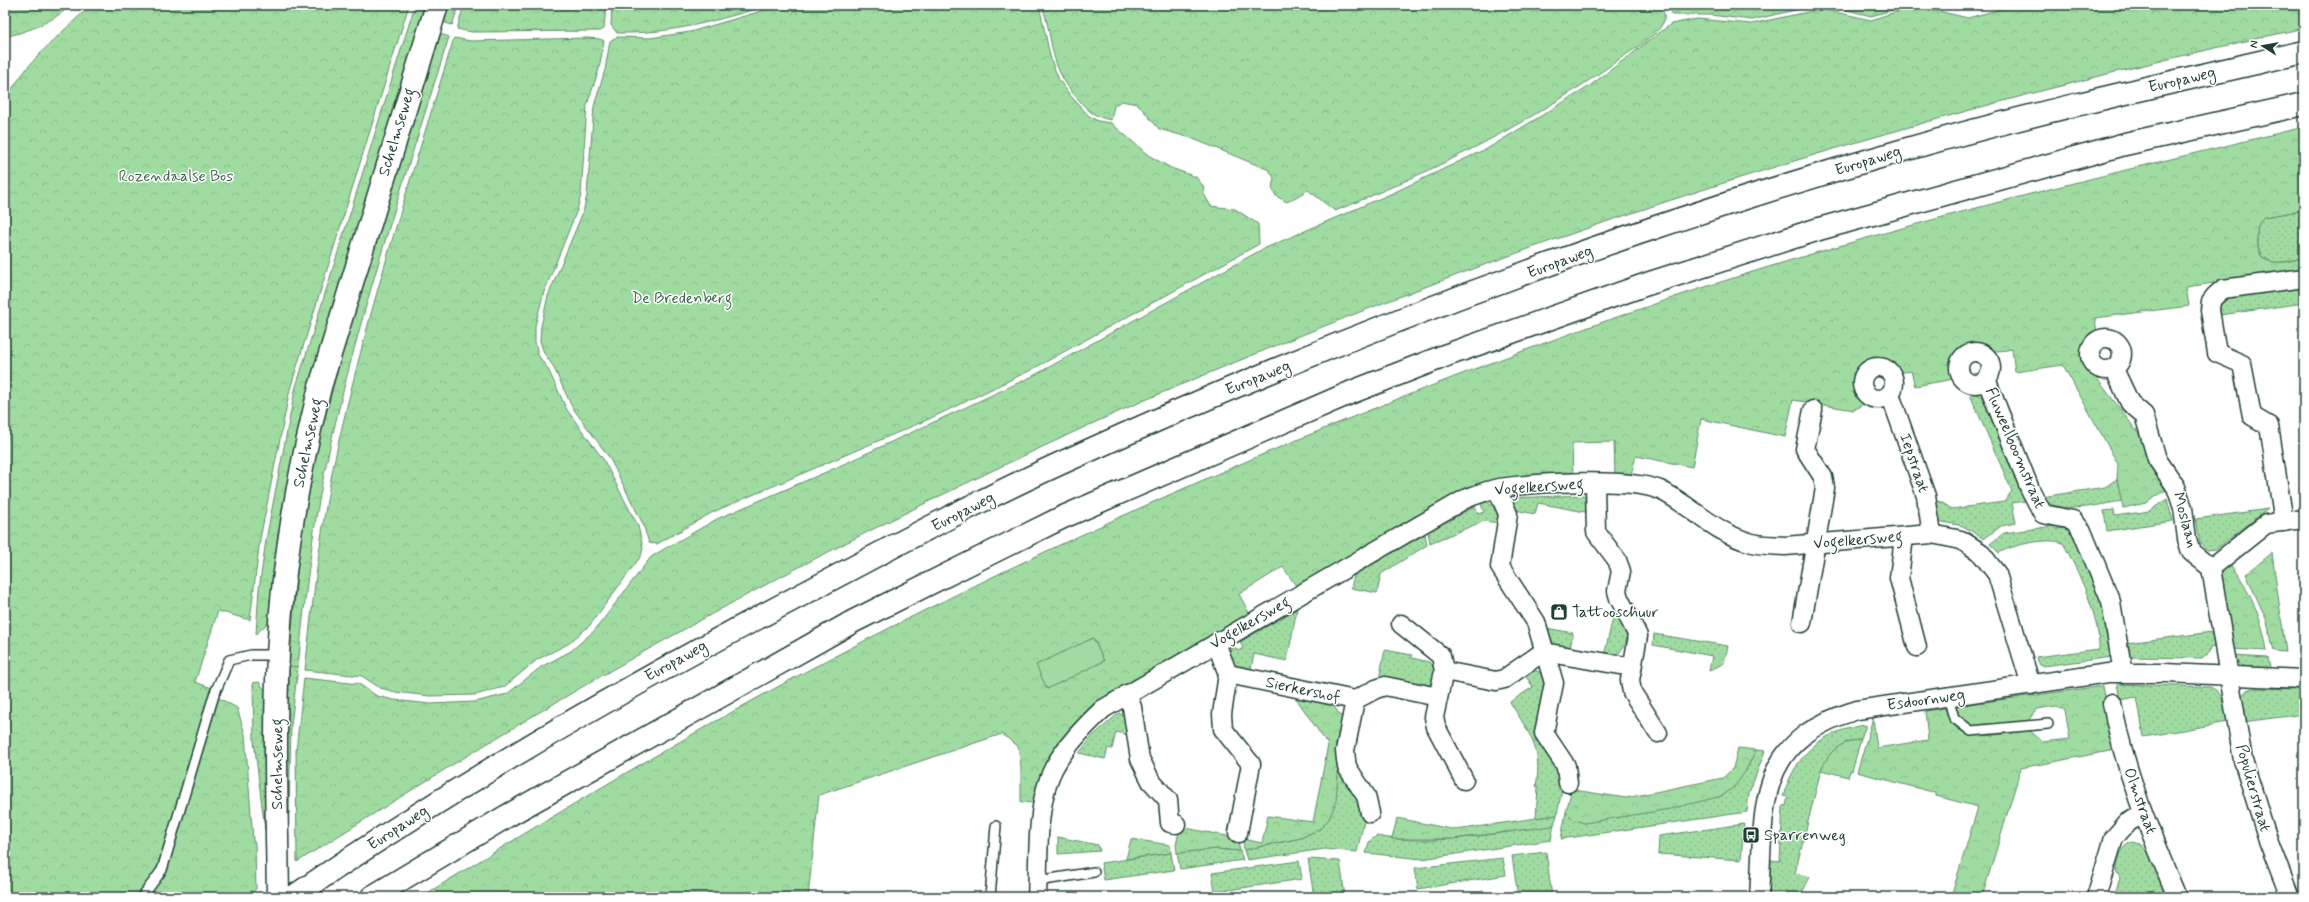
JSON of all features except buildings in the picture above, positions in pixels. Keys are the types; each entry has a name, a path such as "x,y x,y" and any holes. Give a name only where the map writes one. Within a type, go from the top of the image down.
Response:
{"main road":[{"name":"Schelmseweg","path":"278,897 278,655 289,539 306,447 345,300 437,5"},
{"name":"Europaweg","path":"293,897 496,764 678,659 858,565 1066,461 1234,387 1436,307 1608,244 1771,191 1899,152 2112,96 2304,52"},
{"path":"372,897 507,816 854,622 1061,518 1352,392 1446,355 1647,284 1819,229 2125,144 2304,104"}],"street":[{"path":"2284,522 2269,426 2252,416 2242,364 2217,353 2211,301 2223,289 2304,278"},
{"name":"Moslaan","path":"2114,369 2130,403 2144,415 2157,459 2176,487 2183,508 2187,539 2191,552 2211,568"},
{"name":"Fluweelboomstraat","path":"1986,379 2043,514 2073,520 2082,531 2111,602 2123,673"},
{"name":"Iepstraat","path":"1890,394 1926,496 1932,534"},
{"path":"1802,623 1825,488 1823,478 1805,449 1813,410"},
{"path":"1595,483 1596,532 1617,560 1621,571 1617,591 1638,636 1630,680 1632,692 1658,733"},
{"name":"Vogelkersweg","path":"1037,889 1042,802 1049,777 1067,749 1088,723 1103,709 1126,694 1465,499 1498,489 1516,486 1595,483 1626,483 1642,485 1659,490 1730,535 1749,543 1785,546 1932,534 1961,540 1980,552 1997,574 2031,685"},
{"path":"1498,489 1508,514 1500,567 1536,622 1543,652 1554,683 1544,733 1566,766 1568,783"},
{"path":"2304,520 2266,524 2211,568 2228,675 2304,679"},
{"path":"1904,537 1899,578 1917,647"},
{"path":"1402,624 1440,656 1444,672 1434,717 1436,727 1464,780"},
{"path":"1216,643 1228,674 1222,714 1222,729 1251,764 1238,834"},
{"path":"1444,672 1496,681 1504,679 1543,652 1632,667"},
{"name":"Esdoornweg","path":"1758,897 1766,798 1773,773 1780,759 1800,737 1834,716 1857,710 2108,673 2228,675"},
{"name":"Sierkershof","path":"1228,674 1355,700 1345,751 1346,760 1347,767 1366,796 1370,813"},
{"name":"Populierstraat","path":"2228,675 2243,760 2252,794 2290,897"},
{"path":"1355,700 1385,686 1438,697"},
{"path":"1126,694 1132,707 1140,759 1151,782 1168,800 1170,823 1176,824"},
{"name":"Olmstraat","path":"2112,703 2120,745 2142,814 2178,897"},
{"path":"2096,897 2114,838 2127,823 2142,814"}],"lane":[{"path":"142,897 162,870 213,698 229,660 252,655 278,655"},
{"path":"1948,697 1954,718 1971,731 2048,724"},
{"path":"990,897 996,826"},
{"path":"1037,889 1094,872"}],"green space":[{"path":"5,5 71,5 49,21 23,32 5,37"},
{"name":"Rozendaalse Bos","path":"91,5 409,5 290,389 260,539 250,620 218,611 195,682 212,688 158,868 137,897 5,897 5,102 13,88 32,62 55,38"},
{"path":"415,5 426,5 332,308 310,385 283,507 269,622 256,634 259,589 266,540 295,390"},
{"path":"447,5 459,5 452,25 442,22"},
{"path":"464,5 606,5 604,29 600,31 472,32 457,29"},
{"path":"612,5 770,5 713,21 676,29 638,33 617,33 611,25"},
{"name":"De Bredenberg","path":"782,5 1039,5 1051,60 1059,80 1089,116 1098,121 1111,123 1148,155 1171,168 1196,177 1203,186 1205,196 1211,206 1235,209 1258,224 1259,244 1031,370 929,419 713,512 657,544 649,543 643,524 609,457 572,407 553,366 544,353 540,341 541,326 548,296 583,212 587,195 594,106 605,70 610,41 617,37 650,38 690,32"},
{"path":"1042,5 1661,5 1664,18 1663,23 1655,33 1644,42 1588,81 1518,124 1410,179 1335,211 1308,190 1287,202 1276,196 1272,188 1274,178 1269,170 1191,138 1159,129 1138,104 1121,101 1114,106 1111,120 1092,113 1068,87 1062,76 1057,65"},
{"path":"1666,5 1817,5 1752,20 1710,15 1672,15"},
{"path":"1827,5 1911,5 1871,16"},
{"path":"2015,5 2304,5 2304,28 2175,57 2047,89 1794,161 1668,201 1544,244 1420,289 1206,374 1115,413 1008,463 867,532 774,580 585,685 440,772 297,862 296,751 304,678 359,684 377,696 394,700 430,704 475,702 507,694 541,667 571,651 595,630 651,557 659,552 717,519 833,469 1033,376 1261,250 1395,192 1490,147 1587,88 1671,24 1697,19 1751,24 1822,9 1871,20 1895,12 1921,7 1968,18"},
{"path":"438,33 449,37 383,247 339,407 317,511 306,589 298,667 289,666 299,548 317,449 345,341"},
{"path":"454,38 471,41 587,38 600,39 604,41 599,69 587,105 581,195 577,210 543,295 535,326 535,342 538,355 548,369 567,410 603,459 638,526 643,548 641,556 590,625 568,644 538,659 504,687 475,695 430,696 395,692 380,688 362,676 305,670 317,566 325,514 346,409 374,302"},
{"path":"2304,127 2304,210 2264,217 2258,226 2257,236 2262,258 2272,262 2277,262 2304,258 2304,270 2186,287 2189,306 2095,318 2097,334 2085,348 2086,364 2139,434 2145,446 2153,471 2166,490 2146,503 2123,508 2117,479 2118,464 2063,365 2015,372 2012,349 1996,351 1975,344 1964,347 1956,356 1953,367 1954,379 1915,386 1911,371 1898,373 1891,365 1886,363 1872,363 1862,367 1856,380 1857,390 1865,403 1854,410 1793,400 1785,437 1701,419 1692,467 1636,456 1631,475 1615,476 1614,442 1572,443 1573,477 1516,479 1383,538 1296,586 1283,567 1239,594 1249,613 1122,689 1034,803 1021,802 1021,767 1018,746 1002,734 819,795 808,897 421,897 641,764 753,700 866,640 964,591 1161,498 1362,413 1566,335 1669,299 1826,250 1905,227 2064,185","holes":["1093,638 1104,661 1048,688"]},
{"path":"2304,210 2304,258 2277,263 2262,258 2257,231 2258,226 2264,217"},
{"path":"2304,285 2304,303 2220,315 2219,313 2221,303 2230,296"},
{"path":"1968,390 1983,397 2024,491 2026,501 2012,503 2016,523 2001,526 1984,539 1963,526 1938,521 1935,501 1941,502 1952,509 2004,502 2012,491"},
{"path":"2117,479 2122,501 2079,508 2068,508 2049,503 2042,497 2105,487"},
{"path":"1584,495 1589,501 1590,513 1538,503 1535,514 1515,510 1510,498"},
{"path":"2167,499 2173,521 2107,531 2104,511 2114,510 2115,516 2149,511"},
{"path":"1487,502 1496,508 1499,523 1484,521 1430,543 1428,532 1475,506 1478,514 1484,512 1481,504"},
{"path":"2268,509 2216,549 2207,550 2200,543 2196,519"},
{"path":"2054,526 2056,529 2062,528 2068,530 2076,539 2104,604 2112,657 2043,666 2040,665 2036,657 2099,649 2096,622 2092,608 2081,580 2063,543 2057,541 2040,541 2012,547 1999,553 1990,544 2004,533"},
{"path":"1425,534 1427,545 1381,574 1377,593 1351,588 1354,575"},
{"path":"2272,553 2286,652 2274,651 2267,621 2246,574"},
{"path":"2230,564 2249,594 2259,616 2267,651 2231,649 2220,579 2222,572"},
{"path":"1616,605 1625,624 1627,635 1626,641 1624,647 1619,653 1604,656"},
{"path":"1297,609 1287,661 1254,654 1251,669 1247,672 1239,669 1233,664 1230,652 1231,648 1234,646 1238,651 1243,648 1240,642"},
{"path":"1546,628 1573,633 1570,649 1552,645"},
{"path":"2212,632 2214,647 2210,648 2209,652 2202,658 2129,657 2127,643"},
{"path":"1654,634 1728,646 1724,663 1709,671 1712,656 1653,645"},
{"path":"1093,638 1104,661 1047,689 1036,665"},
{"path":"1385,650 1412,655 1412,658 1429,662 1436,670 1433,683 1424,688 1379,679"},
{"path":"2233,656 2268,658 2270,668 2248,668 2239,664"},
{"path":"289,666 298,667 291,725 289,813 287,752"},
{"path":"1538,671 1543,675 1545,684 1535,738 1559,770 1562,790 1557,815 1536,818 1538,762 1536,751 1528,732 1510,702 1533,687 1525,675 1528,672"},
{"path":"259,682 266,692 265,830 254,741 253,683"},
{"path":"2117,684 2210,687 2219,693 2224,702 2228,722 2144,737 2137,697 2120,700"},
{"path":"2103,686 2115,750 2021,768 1982,897 1951,897 1978,807 1936,796 1936,793 1857,772 1873,718 1877,748 1928,740 1925,711 1945,708 1950,721 1958,729 1968,734 1980,736 2029,730 2043,742 2070,739 2065,710 2056,706 2037,709 2028,721 1978,728 1963,721 1957,714 1955,706"},
{"path":"2253,688 2304,689 2304,714 2243,722 2241,697 2247,690"},
{"path":"1293,694 1323,700 1333,705 1342,718 1336,802 1329,819 1321,828 1301,838 1244,850 1243,839 1262,843 1268,816 1313,822 1328,745"},
{"path":"217,697 237,708 245,734 253,840 255,843 256,889 245,897 147,897 165,871"},
{"path":"1119,713 1128,719 1128,735 1116,732 1112,749 1108,748 1105,759 1079,753 1094,735"},
{"path":"1866,725 1861,739 1845,743 1821,770 1795,873 1810,877 1800,897 1769,897 1771,860 1780,861 1783,805 1786,806 1788,797 1783,796 1796,768 1804,756 1824,739 1850,728"},
{"path":"1861,739 1852,771 1850,771 1848,777 1821,770 1828,757 1836,748 1846,743"},
{"path":"1738,748 1756,750 1745,772 1734,787 1722,796 1670,809 1584,823 1573,819 1566,812 1571,792 1574,790 1626,798 1723,778 1733,768"},
{"path":"1756,750 1765,751 1749,793 1747,812 1561,839 1566,812 1573,819 1584,823 1745,772"},
{"path":"1340,767 1361,799 1365,817 1357,852 1325,849 1247,860 1244,850 1301,838 1321,828"},
{"path":"1557,815 1554,825 1552,826 1453,839 1392,839 1397,818 1456,830"},
{"path":"1744,824 1741,860 1658,854 1659,836"},
{"path":"1554,825 1551,840 1422,859 1366,853 1369,842 1376,836 1421,840 1465,838"},
{"path":"1180,827 1237,838 1240,851 1216,849 1177,853 1176,845"},
{"path":"1058,837 1098,845 1100,851 1058,854"},
{"path":"1131,839 1170,845 1171,853 1126,859"},
{"path":"2134,842 2142,845 2146,851 2150,850 2169,897 2114,897 2120,878 2116,871 2119,857 2123,849 2129,843"},
{"path":"1216,849 1240,851 1243,860 1180,869 1177,853"},
{"path":"1546,852 1552,897 1518,897 1512,856"},
{"path":"1171,853 1174,870 1104,880 1101,863"},
{"path":"1503,858 1506,875 1418,889 1415,868"},
{"path":"1308,859 1340,861 1345,897 1314,897"},
{"path":"1299,861 1302,879 1215,892 1212,873"}],"place":[{"name":"Tattooschuur","path":"1559,612"},
{"name":"Sparrenweg","path":"1751,835"}]}
